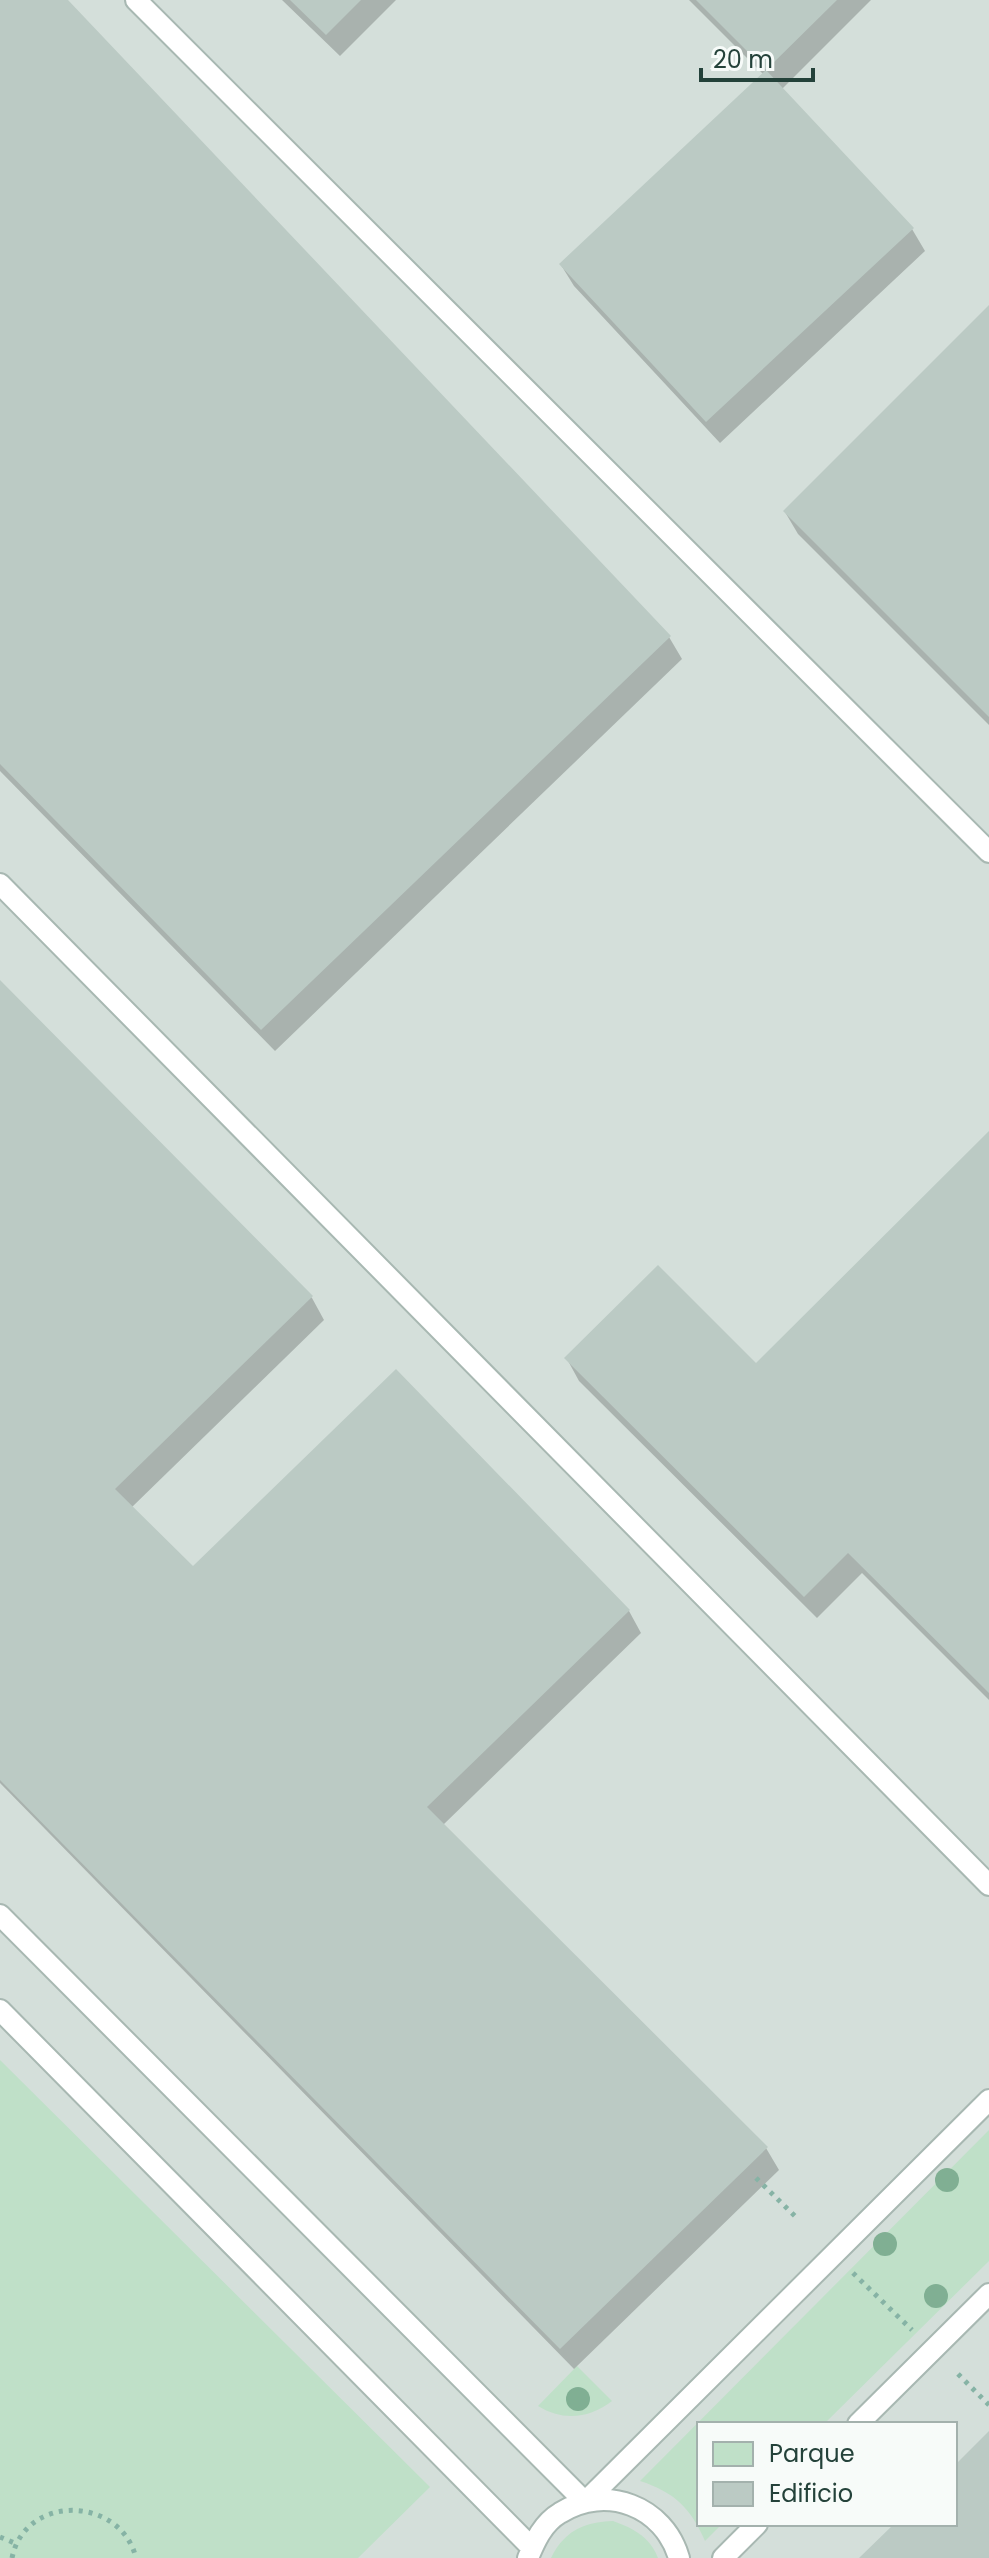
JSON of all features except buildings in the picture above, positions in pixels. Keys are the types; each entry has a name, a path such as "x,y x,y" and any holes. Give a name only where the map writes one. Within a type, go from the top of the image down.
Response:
{"lane":[{"path":"136,0 989,852"},
{"path":"0,884 989,1885"},
{"path":"0,1915 585,2502"},
{"path":"0,2010 530,2553 539,2533 558,2514 585,2502 609,2499 636,2505 658,2520 674,2542 679,2558"},
{"path":"585,2502 989,2100"},
{"path":"860,2422 989,2294"},
{"path":"723,2558 755,2526"}],"path":[{"path":"756,2178 798,2219"},
{"path":"850,2270 916,2334"},
{"path":"958,2374 989,2405"},
{"path":"12,2558 17,2544 40,2519 61,2510 82,2509 103,2515 121,2529 134,2546 136,2558"},
{"path":"0,2537 17,2544"}],"shaded area":[{"path":"0,0 989,0 989,2558 0,2558"}],"green space":[{"path":"0,2060 430,2487 358,2558 0,2558"},
{"path":"989,2130 989,2261 826,2422 699,2422"},
{"path":"577,2366 612,2401 594,2411 575,2416 556,2414 538,2406"},
{"path":"697,2424 697,2525 672,2496 640,2481"},
{"path":"613,2521 640,2534 658,2558 551,2558 562,2541 576,2530 593,2523"},
{"path":"698,2526 720,2526 705,2541"}]}
